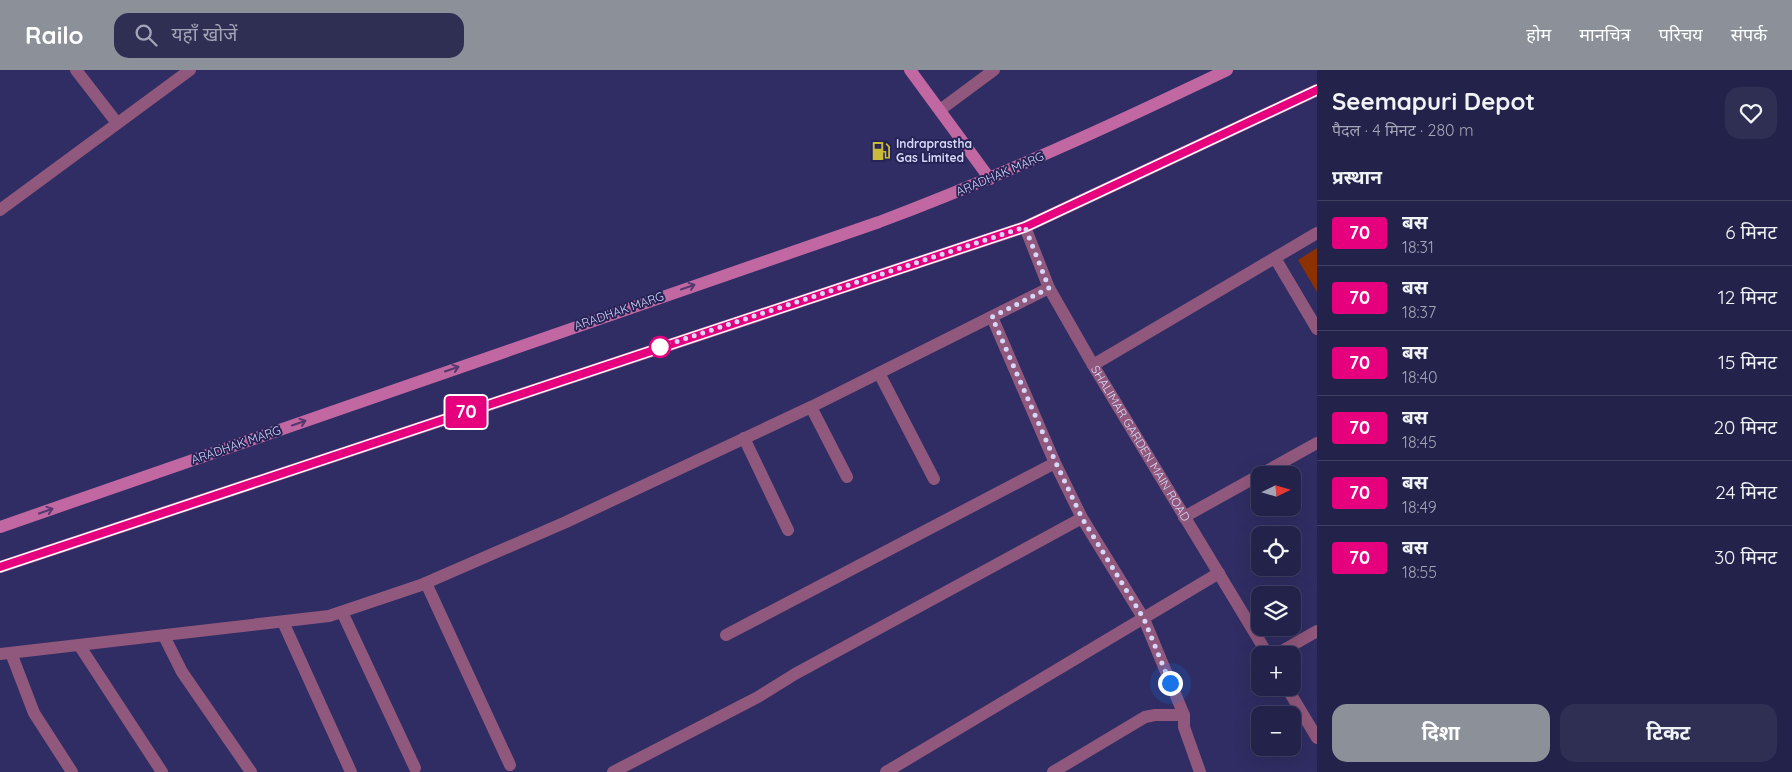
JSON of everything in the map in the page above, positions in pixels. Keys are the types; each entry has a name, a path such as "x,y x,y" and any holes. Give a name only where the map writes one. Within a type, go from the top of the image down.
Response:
{"main road":[{"path":"910,70 990,179"},
{"name":"ARADHAK MARG","path":"0,527 879,222 990,179 1124,120 1227,70"},
{"path":"0,567 1025,227 1317,90"}],"street":[{"path":"76,70 117,123"},
{"path":"0,210 190,70"},
{"path":"940,110 994,70"},
{"name":"SHALIMAR GARDEN MAIN ROAD","path":"1025,227 1049,288 1093,365 1263,646"},
{"path":"1093,365 1317,233"},
{"path":"1275,258 1317,329"},
{"path":"72,772 34,713 5,653 329,616 426,583 566,522 811,407 1049,288"},
{"path":"992,317 1082,518 1144,619 1184,715 1184,727 1200,772"},
{"path":"879,373 934,479"},
{"path":"811,407 847,477"},
{"path":"744,438 788,530"},
{"path":"1184,517 1317,443"},
{"path":"726,636 1056,463"},
{"path":"613,772 758,697 795,674 1082,518"},
{"path":"886,772 1219,573"},
{"path":"426,583 510,765"},
{"path":"342,612 416,768"},
{"path":"283,622 351,772"},
{"path":"1291,646 1317,631"},
{"path":"164,636 182,672 251,772"},
{"path":"79,645 162,772"},
{"path":"1292,696 1317,738"},
{"path":"1052,772 1145,717 1155,714 1184,715"}],"shaded area":[{"path":"1317,248 1317,292 1298,260"}],"bus line":[{"name":"70","path":"0,567 1025,227 1317,90"}],"place":[{"name":"Indraprastha Gas Limited","path":"881,151"}],"route":[{"path":"660,347 1025,227 1049,288 992,317 1082,518 1144,619 1170,683"}]}
